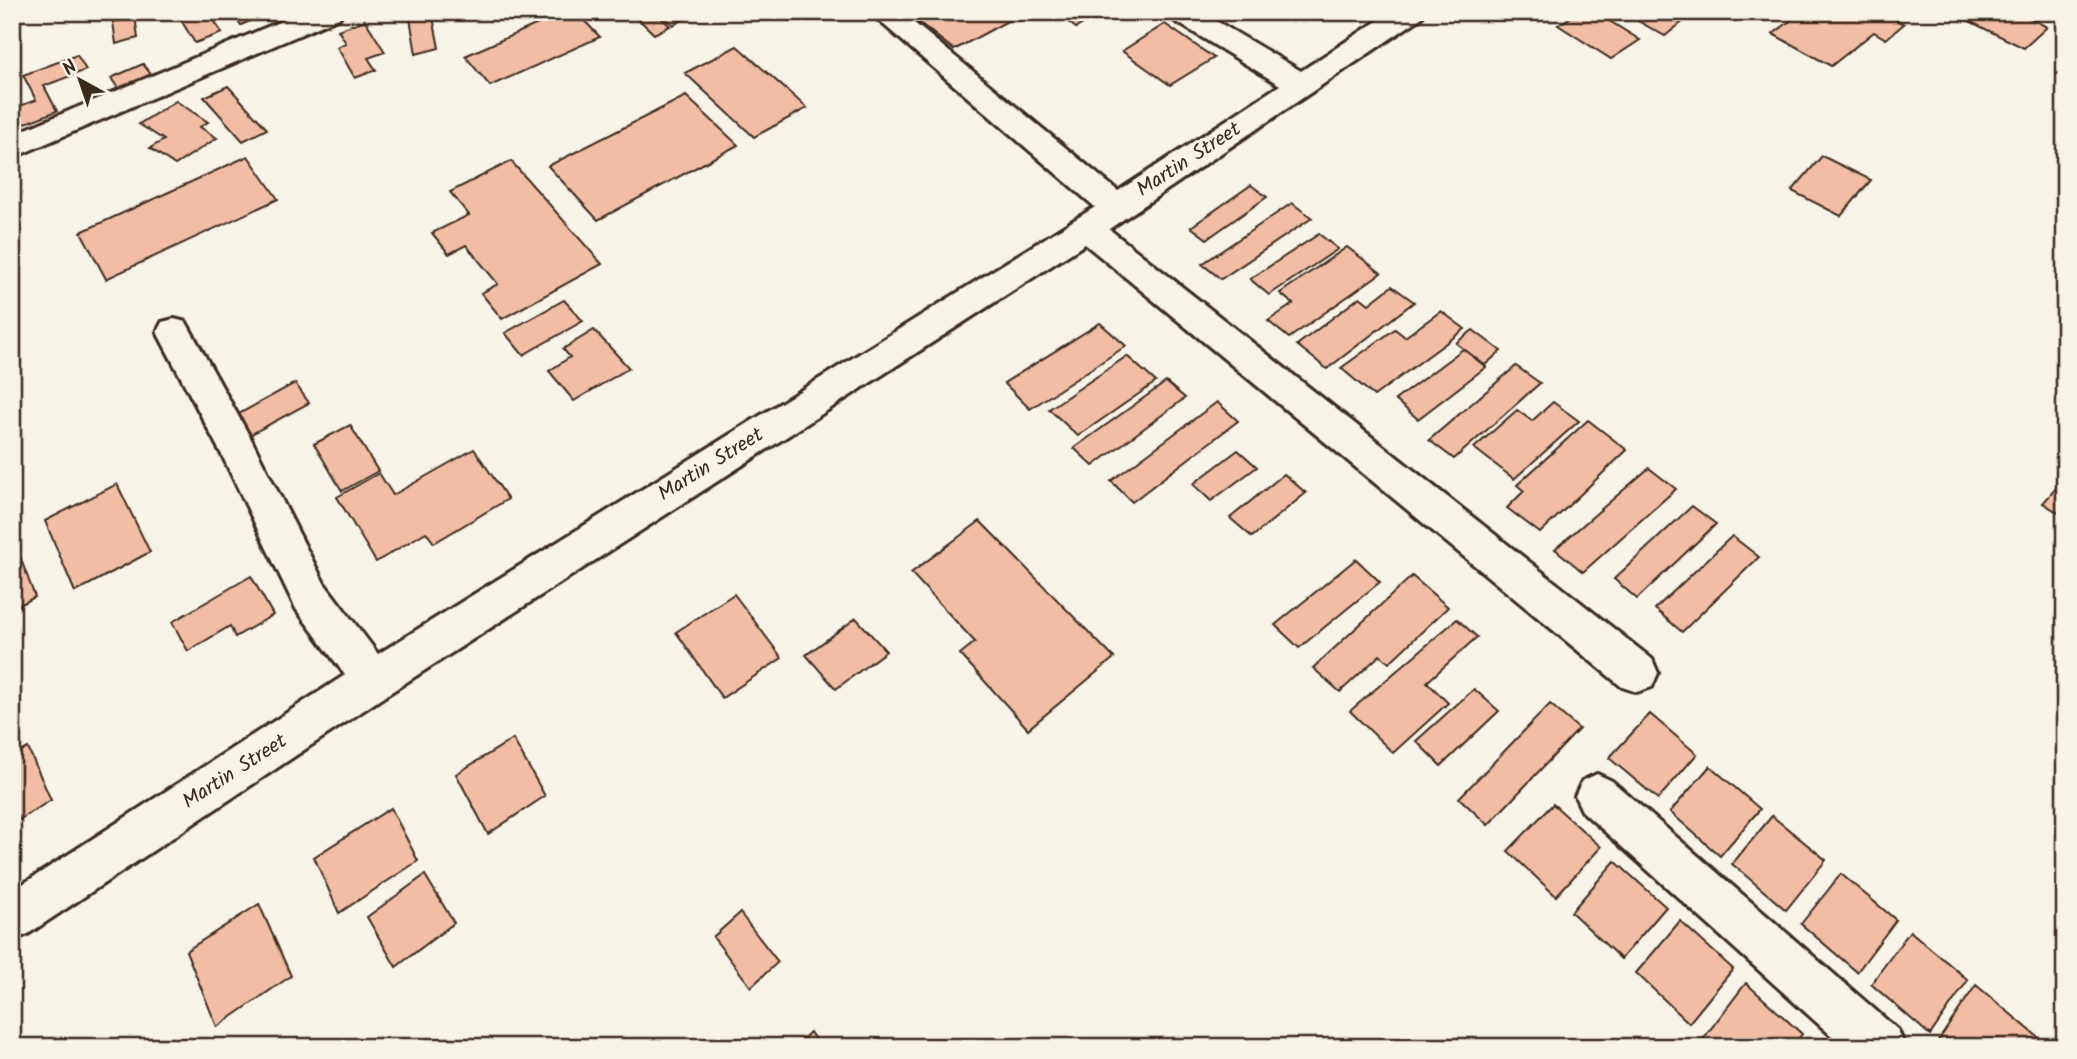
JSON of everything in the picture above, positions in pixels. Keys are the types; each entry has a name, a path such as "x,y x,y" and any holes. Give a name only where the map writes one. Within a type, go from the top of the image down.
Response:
{"street":[{"path":"12,147 329,12"},
{"path":"884,12 1117,208"},
{"path":"1180,12 1303,86"},
{"name":"Martin Street","path":"12,918 373,680 1117,208 1411,12"},
{"path":"1085,227 1637,673"},
{"path":"174,332 238,450 310,596 373,680"},
{"path":"1597,796 1881,1047"}],"building":[{"path":"176,12 208,12 222,33 195,43"},
{"path":"229,12 270,12 241,25"},
{"path":"409,12 432,12 439,48 416,54"},
{"path":"565,12 576,12 600,37 490,86 465,56"},
{"path":"631,12 655,12 670,26 654,34"},
{"path":"659,12 698,12 673,25"},
{"path":"906,12 1024,12 954,50"},
{"path":"1055,12 1103,12 1076,28"},
{"path":"1579,12 1595,12 1640,40 1611,59 1558,25"},
{"path":"1622,12 1671,12 1685,20 1665,36"},
{"path":"1802,12 1882,12 1904,24 1886,39 1874,32 1831,66 1773,34"},
{"path":"1969,12 2018,12 2047,27 2024,48 1963,18"},
{"path":"135,16 138,38 116,44 113,22"},
{"path":"365,20 385,52 368,58 376,70 355,78 337,47 346,43 338,30"},
{"path":"1165,24 1214,58 1170,85 1122,51"},
{"path":"737,46 807,108 754,137 685,73"},
{"path":"77,55 86,70 44,86 57,111 18,126 12,109 36,100 23,75"},
{"path":"143,64 153,77 120,91 111,78"},
{"path":"228,86 267,129 243,141 204,97"},
{"path":"686,96 738,145 598,220 548,166"},
{"path":"176,101 208,122 200,127 217,138 175,165 150,148 164,140 139,124"},
{"path":"248,156 278,199 106,279 81,232"},
{"path":"1822,156 1871,180 1841,216 1792,191"},
{"path":"511,161 602,264 502,319 481,293 498,284 466,245 449,254 432,233 469,215 450,192"},
{"path":"1251,185 1267,197 1207,239 1191,227"},
{"path":"1292,203 1312,218 1221,279 1202,264"},
{"path":"1319,234 1338,249 1269,295 1250,279"},
{"path":"1347,247 1381,273 1289,338 1268,321 1293,304 1280,293"},
{"path":"1392,286 1414,302 1327,369 1297,345 1360,297 1369,304"},
{"path":"564,300 583,321 523,355 505,333"},
{"path":"1441,311 1465,329 1374,396 1341,368 1395,329 1405,337"},
{"path":"1100,323 1126,346 1030,409 1004,383"},
{"path":"594,330 629,368 574,401 549,371 570,357 563,349"},
{"path":"1473,330 1501,351 1485,365 1456,343"},
{"path":"1463,349 1486,367 1418,419 1395,400"},
{"path":"1127,356 1156,382 1078,436 1049,409"},
{"path":"1516,366 1540,383 1454,459 1429,440"},
{"path":"1166,382 1185,398 1093,466 1074,448"},
{"path":"295,383 309,403 248,436 235,416"},
{"path":"1217,402 1238,421 1132,502 1111,481"},
{"path":"1553,402 1579,421 1514,479 1474,448 1517,410 1532,421"},
{"path":"1588,420 1627,450 1540,533 1507,508 1524,491 1517,485"},
{"path":"350,425 378,471 342,491 314,444"},
{"path":"474,449 508,499 434,543 426,532 376,562 337,497 379,473 393,495"},
{"path":"1238,450 1257,467 1211,501 1193,484"},
{"path":"1649,468 1676,489 1583,572 1555,549"},
{"path":"1284,474 1306,493 1252,537 1230,518"},
{"path":"2065,478 2065,517 2043,503"},
{"path":"117,484 150,552 75,592 45,521"},
{"path":"1692,506 1716,524 1637,599 1614,579"},
{"path":"980,521 1114,658 1028,729 960,654 975,642 911,573"},
{"path":"12,535 35,597 12,609"},
{"path":"1732,536 1759,557 1682,632 1655,609"},
{"path":"1356,559 1380,582 1299,648 1275,625"},
{"path":"251,576 273,615 235,637 230,626 188,651 172,622"},
{"path":"1412,576 1448,607 1389,663 1380,655 1340,692 1313,668"},
{"path":"734,594 782,658 722,698 676,632"},
{"path":"856,618 886,651 836,689 806,655"},
{"path":"1457,619 1477,637 1427,682 1448,703 1393,753 1350,711"},
{"path":"1474,689 1499,711 1441,766 1416,741"},
{"path":"1550,704 1579,729 1488,825 1459,798"},
{"path":"1650,714 1697,754 1658,799 1609,758"},
{"path":"513,739 545,796 488,834 456,774"},
{"path":"28,748 51,800 12,824 12,757"},
{"path":"1710,766 1760,809 1720,856 1670,812"},
{"path":"1553,804 1601,847 1556,896 1508,851"},
{"path":"391,808 418,861 339,913 314,857"},
{"path":"1772,816 1826,860 1786,910 1732,864"},
{"path":"1615,861 1666,907 1621,959 1571,912"},
{"path":"1841,874 1896,920 1857,972 1801,924"},
{"path":"425,875 454,923 396,967 367,917"},
{"path":"259,904 291,976 217,1027 186,951"},
{"path":"740,913 778,962 751,987 713,937"},
{"path":"1680,921 1733,969 1689,1023 1636,973"},
{"path":"1910,931 1968,980 1930,1035 1871,984"},
{"path":"1746,983 1802,1034 1793,1047 1711,1047 1703,1039"},
{"path":"1976,985 2038,1037 2031,1047 1945,1047 1938,1041"},
{"path":"810,1032 820,1047 794,1047"}]}
